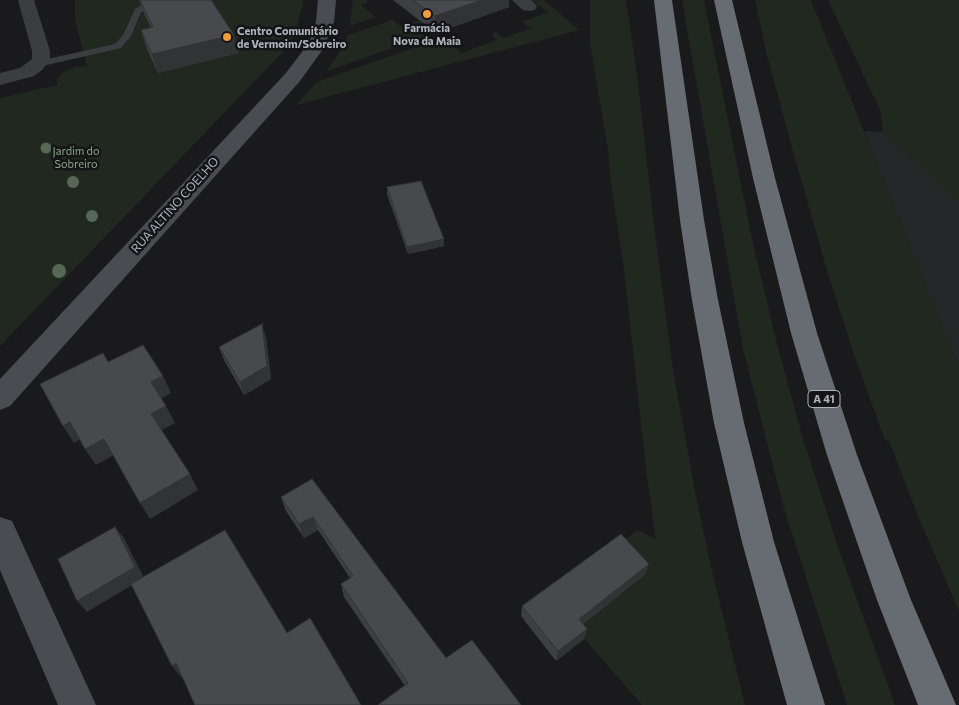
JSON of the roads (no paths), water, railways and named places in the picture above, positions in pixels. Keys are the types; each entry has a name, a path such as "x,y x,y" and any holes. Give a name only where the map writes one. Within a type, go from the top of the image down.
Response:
{"highway":[{"path":"648,0 669,46"},
{"path":"663,0 704,300 729,423 758,542 806,705"},
{"name":"A 41","path":"723,0 764,178 804,333 842,455 894,600 937,705"}],"main road":[{"name":"RUA ALTINO COELHO","path":"0,398 293,77 314,49 321,35 325,22 326,0"},
{"path":"0,532 77,705"}],"street":[{"path":"8,77 27,72 38,64 41,59 41,51 26,0"}],"lane":[{"path":"38,64 118,46 127,36 138,11 148,4 163,0"}],"place":[{"name":"Farmácia Nova da Maia","path":"427,14"},
{"name":"Centro Comunitário de Vermoim/Sobreiro","path":"227,37"}],"park label":[{"name":"Jardim do Sobreiro","path":"76,157"}]}
